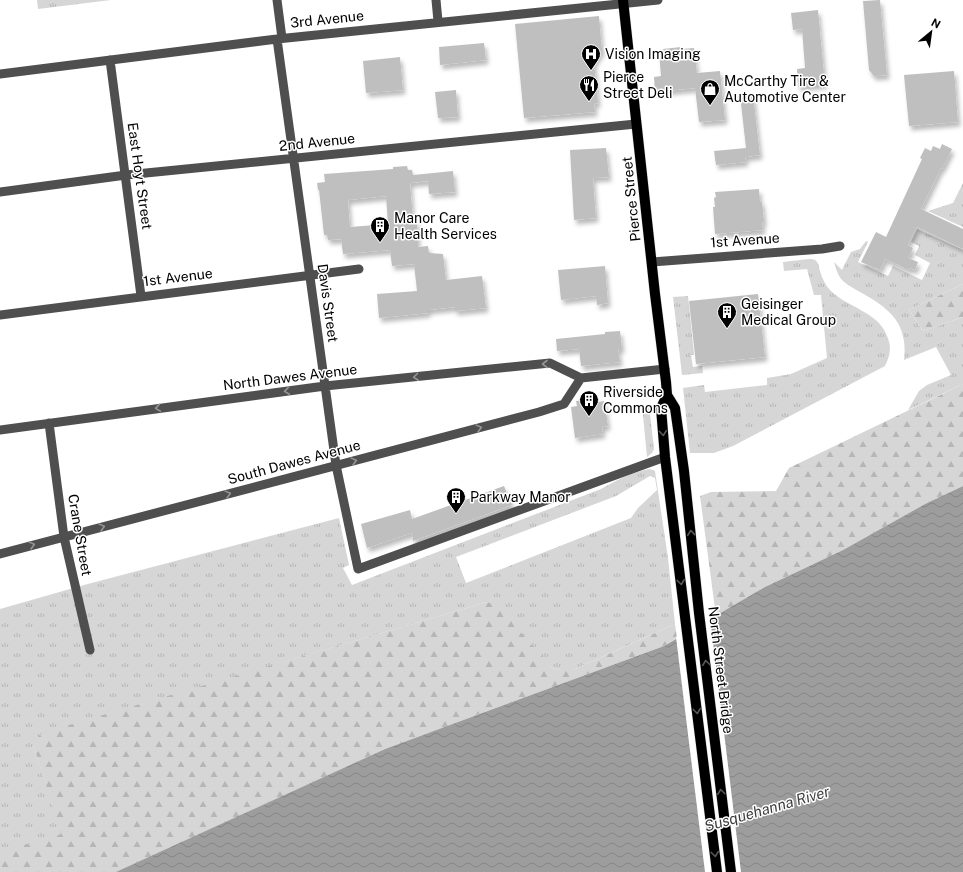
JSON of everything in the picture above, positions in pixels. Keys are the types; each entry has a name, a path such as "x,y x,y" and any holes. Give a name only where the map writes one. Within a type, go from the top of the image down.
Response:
{"main road":[{"name":"Pierce Street","path":"623,2 667,395 675,408 684,471"},
{"name":"Pierce Street","path":"667,395 661,408 668,474"},
{"name":"North Street Bridge","path":"684,471 699,613 731,872"},
{"name":"North Street Bridge","path":"668,474 717,872"}],"street":[{"name":"Davis Street","path":"277,0 279,39 292,158 310,275 336,465 358,569 665,457"},
{"path":"436,0 438,21"},
{"name":"3rd Avenue","path":"0,74 279,39 438,21 623,2 658,0"},
{"name":"East Hoyt Street","path":"110,60 141,296"},
{"name":"2nd Avenue","path":"0,192 126,176 292,158 636,124"},
{"name":"1st Avenue","path":"652,262 840,246"},
{"name":"1st Avenue","path":"0,315 359,269"},
{"name":"North Dawes Avenue","path":"0,430 325,386 550,363 581,378"},
{"path":"581,378 664,369"},
{"name":"South Dawes Avenue","path":"0,554 539,412 564,404 581,378"},
{"name":"Crane Street","path":"49,423 64,537 90,650"}],"green space":[{"path":"37,0 111,0 38,9"},
{"path":"963,183 963,227 928,211 953,203"},
{"path":"917,229 963,250 963,284 909,310 923,331 963,317 963,384 908,410 919,391 927,385 951,375 936,347 904,360 904,338 897,321 876,302 843,281 838,275 834,262 842,270 851,252 860,249 866,241 868,242 858,262 888,276 893,266 922,280 930,263 915,255 919,246 911,242"},
{"path":"814,259 817,262 824,281 830,290 837,296 869,315 883,328 889,340 890,348 885,366 733,446 714,453 690,453 683,388 704,385 705,392 767,385 767,378 791,374 827,358 821,295 814,295 807,269 784,271 783,262"},
{"path":"963,284 963,317 923,331 909,310"},
{"path":"688,296 694,355 691,355 693,367 702,366 703,373 682,375 673,297"},
{"path":"963,384 963,486 925,504 843,550 765,587 716,616 700,496 711,492 776,491 789,468"},
{"path":"642,405 649,405 654,449 647,457"},
{"path":"650,469 655,471 668,558 675,624 573,670 560,670 552,668 487,602 287,661 34,747 62,834 0,853 0,609 84,585 339,518 349,565 343,568 352,585 601,489 613,482 637,472","holes":["650,476 655,478 657,490 638,508 631,518 466,583 456,557 616,496"]},
{"path":"487,602 498,606 552,668 560,670 573,670 675,624 677,638 664,646 385,749 121,871 0,872 0,852 61,834 34,747 37,738 43,733"}],"water":[{"name":"Susquehanna River","path":"963,486 963,872 116,872 385,749 664,646 765,587 843,550 925,504"}],"pier":[{"path":"710,617 741,872 705,872 676,637"}],"building":[{"path":"880,0 887,75 874,76 869,70 863,1"},
{"path":"818,10 825,84 798,87 797,69 805,68 802,29 793,30 791,13"},
{"path":"599,16 602,51 594,63 598,103 594,104 595,112 524,118 515,24"},
{"path":"484,43 486,60 440,65 439,47"},
{"name":"McCarthy Tire & Automotive Center","path":"681,47 681,49 694,48 697,73 720,71 725,120 699,122 695,88 655,92 654,77 661,76 659,52 664,51 663,49"},
{"path":"400,57 403,90 366,93 363,61"},
{"path":"954,71 958,122 909,126 904,75"},
{"path":"456,90 458,117 438,118 435,92"},
{"path":"753,94 760,155 745,157 746,162 716,165 714,151 746,148 740,95"},
{"path":"942,144 952,149 921,209 963,229 963,249 917,227 908,245 913,248 908,258 918,262 915,270 910,268 909,270 885,259 880,270 861,262 876,232 886,237 922,159 920,158 925,148 931,151 933,146 940,149"},
{"path":"606,148 609,177 593,178 596,218 574,220 570,150"},
{"name":"Manor Care Health Services","path":"407,166 408,170 412,170 413,175 453,171 455,192 429,194 428,181 410,183 413,221 417,221 418,247 428,246 429,253 443,254 446,280 482,276 486,308 455,311 455,307 428,310 428,313 379,318 377,294 417,291 414,264 392,266 390,250 343,254 341,239 328,240 327,235 324,235 317,183 325,182 324,174 393,169 393,167","holes":["386,196 388,224 350,227 348,200"]},
{"path":"759,189 760,202 762,201 764,222 762,223 763,230 715,234 713,207 715,207 715,192"},
{"path":"605,266 608,303 597,305 596,296 561,300 558,270"},
{"name":"Geisinger Medical Group","path":"758,294 765,357 696,364 689,301"},
{"path":"620,331 622,349 618,349 620,362 581,366 579,349 557,351 556,339"},
{"name":"Riverside Commons","path":"598,398 599,402 604,401 608,426 602,427 603,434 575,438 571,407 577,406 576,401"},
{"name":"Parkway Manor","path":"504,486 512,505 413,541 412,533 367,548 361,524 410,510 412,519"}],"place":[{"name":"Vision Imaging","path":"591,71"},
{"name":"Pierce Street Deli","path":"589,102"},
{"name":"McCarthy Tire & Automotive Center","path":"710,106"},
{"name":"Manor Care Health Services","path":"380,243"},
{"name":"Geisinger Medical Group","path":"727,329"},
{"name":"Riverside Commons","path":"589,417"},
{"name":"Parkway Manor","path":"456,514"}]}
